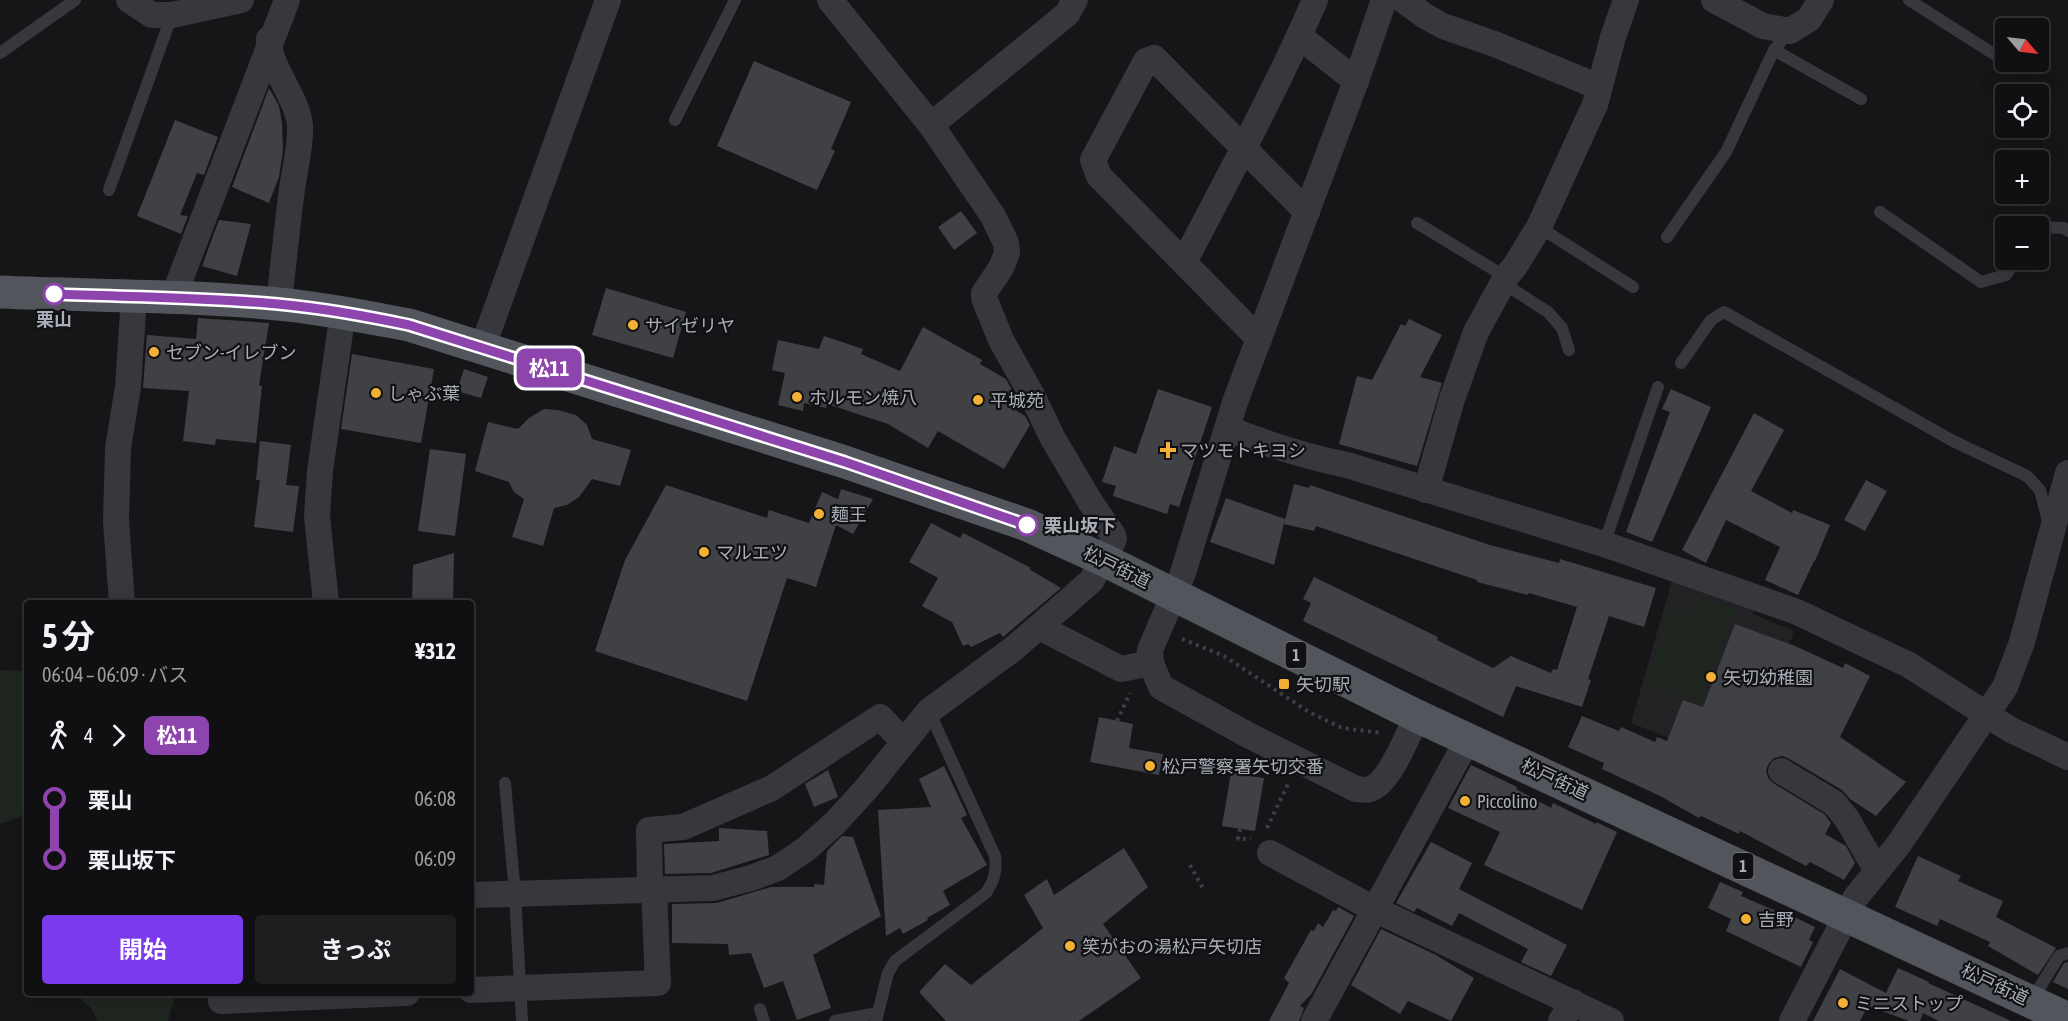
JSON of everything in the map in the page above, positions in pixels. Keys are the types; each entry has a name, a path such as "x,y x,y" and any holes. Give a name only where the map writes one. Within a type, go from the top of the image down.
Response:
{"main road":[{"name":"松戸街道","path":"0,292 173,297 279,304 344,312 409,325 483,346 978,507 1027,525 1175,595 1405,725 1468,739 2068,1019"}],"street":[{"path":"129,0 152,15 172,15 241,0"},
{"path":"269,0 268,49 288,88 300,122 300,141 292,189 279,304"},
{"path":"173,297 287,0"},
{"path":"483,346 608,0"},
{"path":"474,895 713,888 751,879 778,868 806,849 835,823 867,788 929,711 1013,649 1092,580 1114,539 1052,436 1034,397 1001,340 984,298 984,293 1001,268 1007,254 1006,243 993,216 931,125 831,0"},
{"path":"931,125 1067,14 1075,0"},
{"path":"1184,262 1243,149 1315,0"},
{"path":"1384,0 1356,81 1235,402 1175,595 1150,650 1151,663 1161,687 1248,735 1356,789 1369,790 1381,784 1389,773 1405,725"},
{"path":"1403,0 1443,26 1497,45 1599,87"},
{"path":"1425,490 1452,399 1476,332 1504,280 1539,227 1591,115 1626,0"},
{"path":"1714,0 1763,26 1782,41 1809,19 1821,0"},
{"path":"1299,36 1356,81"},
{"path":"1259,339 1099,176 1093,160 1146,61 1154,58 1307,212"},
{"path":"122,600 116,521 118,448 128,387 134,297"},
{"path":"326,600 317,516 319,482 344,312"},
{"path":"1228,429 1267,444 1324,461 1347,465 1604,544 1797,612 1909,664 2011,730 2068,757"},
{"path":"1792,1021 1856,897 1899,844 2005,687 2022,642 2068,473"},
{"path":"1039,627 1121,669 1151,663"},
{"path":"474,990 658,983 649,830 683,827 772,788 880,717 904,742"},
{"path":"1314,1021 1468,739"},
{"path":"1781,771 1834,803 1847,819 1877,871"},
{"path":"1264,841 1374,909 1567,1012 1611,1021"},
{"path":"221,1005 352,996"}],"lane":[{"path":"0,53 75,0"},
{"path":"675,120 735,0"},
{"path":"1909,0 1995,55"},
{"path":"109,190 172,15"},
{"path":"1667,237 1726,152 1782,41 1861,99"},
{"path":"1880,212 1981,282 2006,275 2009,270"},
{"path":"1417,224 1504,280 1548,312 1562,328 1569,350"},
{"path":"1539,227 1633,287"},
{"path":"2049,227 2064,228 2068,231"},
{"path":"1681,363 1711,320 1724,312 1924,426 2027,476 2040,490 2047,517 2054,524"},
{"path":"1604,544 1658,387"},
{"path":"835,1021 876,1017 888,972 895,962 986,893 992,883 996,868 995,856 929,711"},
{"path":"505,783 515,894 522,1021"},
{"path":"2031,1001 2059,956 2068,953"}],"path":[{"path":"1176,637 1224,656 1309,712 1342,728 1405,725"},
{"path":"1117,721 1130,692"},
{"path":"1240,829 1238,839 1264,841 1289,782"},
{"path":"1190,864 1204,890"}],"shaded area":[{"name":"矢切幼稚園","path":"1673,577 1755,606 1753,614 1794,631 1759,728 1739,766 1631,723"},
{"path":"1695,597 1735,609 1701,702 1646,684 1671,607 1687,615"},
{"path":"0,670 24,671 24,815 0,824"},
{"path":"78,996 175,996 168,1021 97,1021 92,1009"}],"building":[{"path":"754,61 851,102 831,149 835,151 817,190 717,146"},
{"path":"269,88 279,106 283,150 279,177 269,203 232,187"},
{"path":"175,120 218,137 204,175 197,173 180,215 188,216 181,234 137,216"},
{"path":"961,211 977,233 954,250 938,227"},
{"path":"219,220 251,224 237,276 202,266"},
{"path":"606,288 686,312 673,358 592,335"},
{"path":"198,318 269,323 259,385 262,386 256,443 216,439 215,445 183,441 189,391 143,388 147,335 196,339"},
{"path":"1409,319 1442,335 1420,377 1442,383 1417,466 1339,444 1357,376 1372,380 1401,324 1405,326"},
{"path":"923,327 982,360 980,364 1006,379 1012,390 1011,393 1016,398 1011,407 1025,416 1030,425 1004,469 938,431 928,448 888,424 827,404 826,408 804,403 803,411 778,405 785,373 772,370 778,340 819,349 824,336 863,349 861,354 900,371"},
{"path":"352,354 434,369 421,443 341,429"},
{"path":"464,369 488,377 481,398 457,391"},
{"name":"マツモトキヨシ","path":"1158,389 1212,407 1179,507 1170,504 1167,514 1113,496 1116,486 1102,482 1114,446 1136,454"},
{"path":"1671,389 1711,407 1652,542 1626,532 1670,412 1662,409"},
{"path":"544,409 576,415 587,425 592,439 631,450 620,486 592,479 579,497 567,505 554,508 543,546 512,537 524,499 514,492 509,482 475,471 488,422 518,429 529,418"},
{"path":"1754,413 1784,430 1751,491 1792,513 1793,510 1830,525 1798,595 1765,580 1780,547 1726,520 1706,563 1682,550"},
{"path":"260,441 291,445 286,485 299,486 293,532 254,527 260,480 256,480"},
{"path":"430,449 466,454 455,536 418,531"},
{"path":"1866,480 1887,491 1865,531 1844,520"},
{"path":"1294,484 1309,488 1310,485 1490,545 1559,563 1560,559 1656,588 1644,627 1609,616 1588,679 1591,680 1582,707 1516,686 1503,717 1303,621 1311,603 1303,599 1314,577 1438,637 1437,640 1493,668 1511,656 1551,673 1553,669 1557,670 1577,607 1529,593 1528,595 1477,582 1477,580 1316,526 1314,531 1284,524"},
{"path":"666,485 767,518 769,510 809,523 822,492 838,499 841,489 873,499 853,534 836,525 816,587 787,578 747,701 595,651 625,560"},
{"path":"1226,498 1285,519 1274,565 1210,542"},
{"path":"931,523 960,538 963,533 1031,568 1029,569 1061,588 1003,637 1000,633 971,647 968,644 963,646 952,622 922,606 938,578 909,562"},
{"path":"454,553 453,600 412,600 413,565"},
{"path":"1735,624 1795,646 1843,668 1845,663 1870,676 1840,737 1906,782 1876,816 1850,799 1842,790 1788,758 1782,756 1774,758 1766,770 1768,778 1773,783 1824,814 1831,823 1825,834 1846,846 1855,863 1844,880 1810,862 1806,866 1740,831 1739,834 1701,816 1699,818 1660,796 1602,769 1604,763 1568,747 1582,716 1619,731 1621,727 1655,742 1657,737 1667,741 1683,700 1703,707"},
{"path":"1099,717 1133,724 1129,748 1163,754 1159,775 1090,762"},
{"path":"1471,765 1517,787 1516,789 1551,808 1553,803 1617,832 1582,910 1484,865 1500,832 1448,808"},
{"path":"944,766 967,815 961,818 987,865 943,891 950,905 903,934 900,928 886,936 878,810 931,807 919,779"},
{"path":"828,770 838,797 814,807 805,784"},
{"path":"1231,773 1264,778 1255,831 1222,826"},
{"path":"719,828 767,831 769,855 711,873 665,874 664,844 719,841"},
{"path":"842,836 853,837 881,916 813,955 831,1008 797,1020 783,981 764,988 751,953 729,955 728,944 672,943 672,904 717,903 771,887 824,885 827,851"},
{"path":"1431,842 1472,863 1459,889 1567,945 1551,976 1521,962 1528,949 1459,913 1452,926 1417,908 1414,912 1396,903"},
{"name":"笑がおの湯松戸矢切店","path":"1124,848 1148,887 1103,924 1141,978 1079,1021 946,1021 919,992 945,964 971,985 1043,928 1024,895 1047,879 1054,895"},
{"path":"1918,856 1961,876 1958,881 2003,901 1996,917 2056,948 2038,975 1988,946 1990,942 1940,919 1937,926 1895,907"},
{"path":"1720,882 1743,892 1741,896 1815,927 1809,940 1813,942 1801,967 1726,931 1731,919 1708,908"},
{"path":"1338,907 1354,916 1312,993 1300,1006 1304,1008 1299,1021 1269,1021 1289,983 1284,978 1311,930 1314,931 1318,923 1323,927 1333,910 1336,911"},
{"path":"1381,929 1434,954 1474,978 1451,1021 1408,1001 1400,1014 1351,985"},
{"path":"2068,962 2068,989 2053,982 2064,963"},
{"path":"1898,968 2011,1021 1939,1021 1923,1013 1920,1021 1909,1021 1868,1006 1860,1021 1813,1021 1840,969 1886,993"}],"bus line":[{"name":"松11","path":"54,294 173,297 279,304 344,312 409,325 483,346 845,462 1027,525"}],"place":[{"name":"栗山","path":"54,294"},
{"name":"サイゼリヤ","path":"633,325"},
{"name":"セブン-イレブン","path":"154,352"},
{"name":"しゃぶ葉","path":"376,393"},
{"name":"ホルモン焼八","path":"797,397"},
{"name":"平城苑","path":"978,400"},
{"name":"マツモトキヨシ","path":"1168,450"},
{"name":"麺王","path":"819,514"},
{"name":"栗山坂下","path":"1027,525"},
{"name":"マルエツ","path":"704,552"},
{"name":"矢切幼稚園","path":"1711,677"},
{"name":"矢切駅","path":"1284,684"},
{"name":"松戸警察署矢切交番","path":"1150,766"},
{"name":"Piccolino","path":"1465,801"},
{"name":"吉野","path":"1746,919"},
{"name":"笑がおの湯松戸矢切店","path":"1070,946"},
{"name":"ミニストップ","path":"1843,1003"}]}
